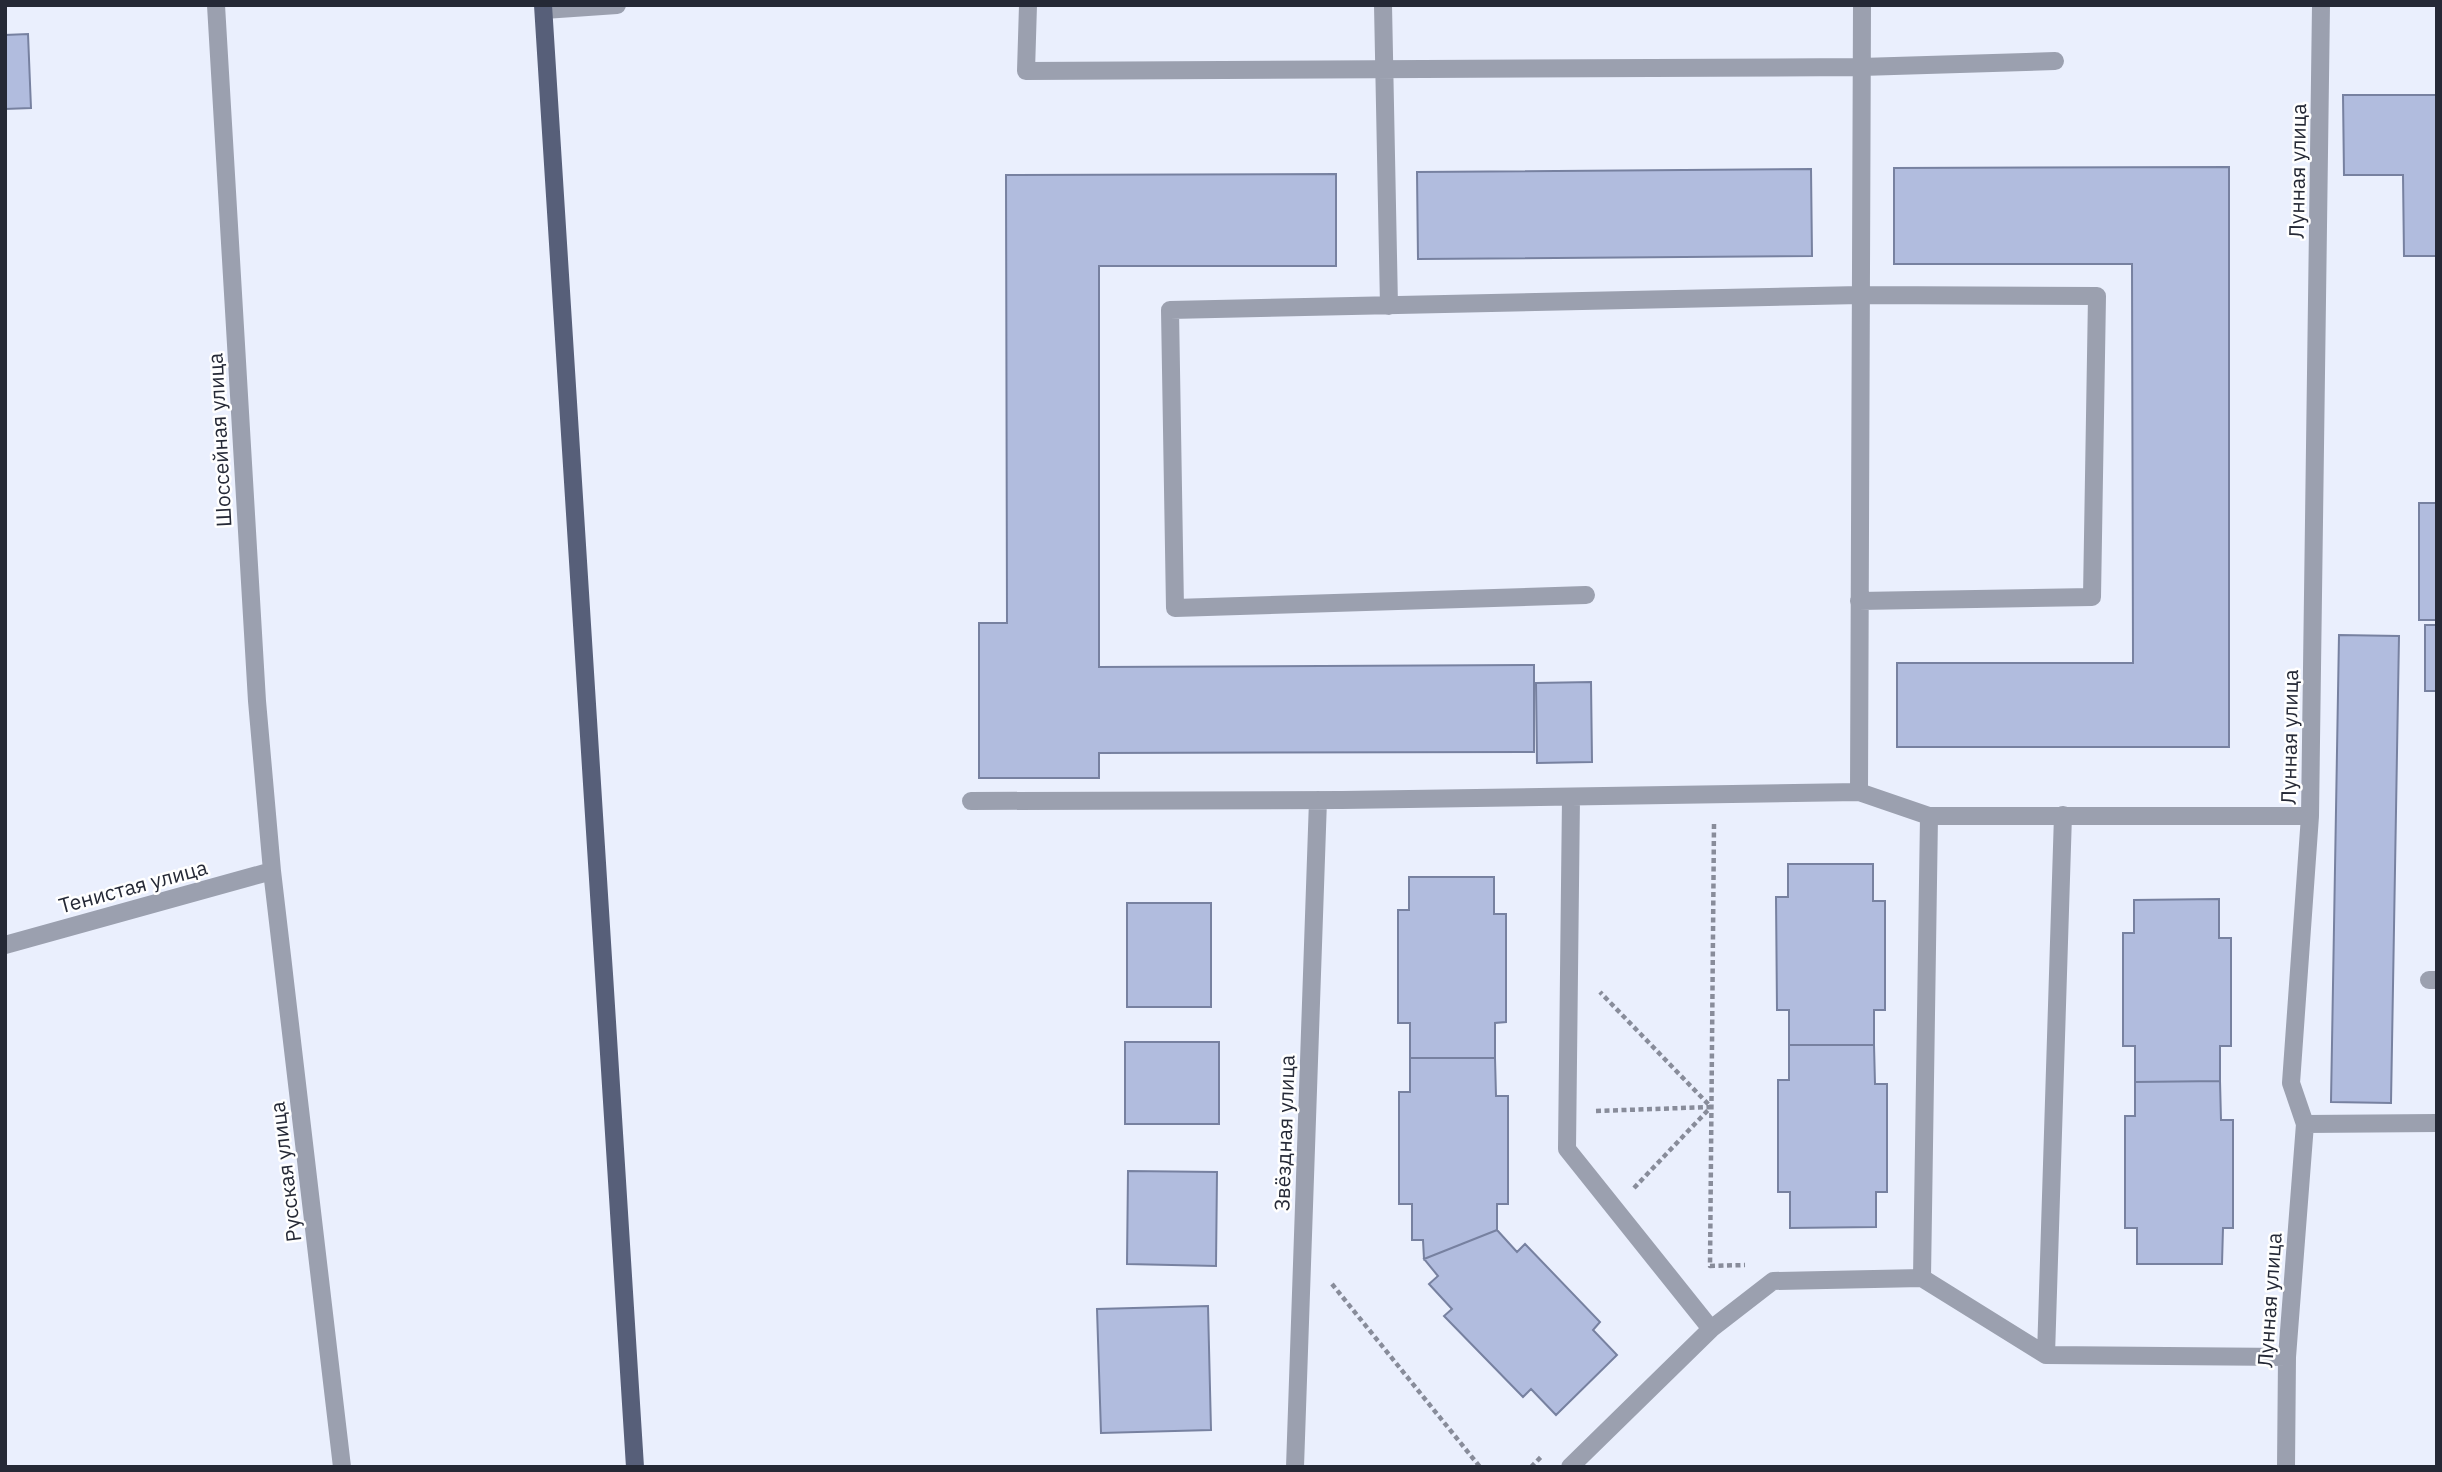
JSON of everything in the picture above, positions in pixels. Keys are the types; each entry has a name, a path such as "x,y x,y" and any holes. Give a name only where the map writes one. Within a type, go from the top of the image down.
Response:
{"main road":[{"path":"543,8 635,1467"}],"street":[{"name":"Шоссейная улица","path":"216,5 257,701 272,872"},
{"path":"543,8 617,5"},
{"path":"1028,5 1026,71 1861,67 2055,61"},
{"path":"1383,5 1390,306"},
{"path":"1859,792 1862,5"},
{"name":"Лунная улица","path":"2286,1467 2287,1357 2305,1124 2291,1083 2310,816 2321,5"},
{"path":"1586,595 1175,608 1170,310 1860,295 2097,296 2092,597 1859,601"},
{"path":"971,801 1318,800 1859,792 1929,816 2310,816"},
{"path":"1571,797 1567,1149 1710,1329"},
{"name":"Звёздная улица","path":"1295,1467 1318,800"},
{"path":"2046,1355 2063,815"},
{"path":"1922,1278 1929,816"},
{"name":"Тенистая улица","path":"5,945 272,872"},
{"name":"Русская улица","path":"272,872 342,1467"},
{"path":"2305,1124 2437,1123"},
{"path":"1570,1467 1710,1329 1773,1281 1922,1278 2046,1355 2287,1357"}],"path":[{"path":"1714,795 1710,1266 1749,1265"},
{"path":"1569,961 1711,1107"},
{"path":"1567,1112 1711,1107"},
{"path":"1614,1208 1711,1107"},
{"path":"1302,1248 1480,1467"}],"building":[{"path":"28,34 31,108 5,109 5,35"},
{"path":"2343,95 2437,95 2437,256 2404,256 2403,175 2344,175"},
{"path":"2229,167 2229,747 1897,747 1897,663 2133,663 2132,264 1894,264 1894,168"},
{"path":"1811,169 1812,256 1418,259 1417,172"},
{"path":"1336,174 1336,266 1099,266 1099,667 1534,665 1534,752 1099,753 1099,778 979,778 979,623 1007,623 1006,175"},
{"path":"2419,503 2437,503 2437,620 2419,620"},
{"path":"2425,625 2437,625 2437,691 2425,691"},
{"path":"2339,635 2399,636 2391,1103 2331,1102"},
{"path":"1591,682 1592,762 1537,763 1536,683"},
{"path":"1788,864 1873,864 1873,901 1885,901 1885,1010 1874,1010 1874,1045 1789,1045 1789,1010 1777,1010 1776,897 1788,897"},
{"path":"1409,877 1494,877 1494,914 1506,914 1506,1022 1495,1023 1495,1058 1410,1058 1410,1023 1398,1023 1398,910 1409,910"},
{"path":"2219,899 2219,938 2231,938 2231,1046 2220,1046 2220,1081 2135,1082 2135,1046 2123,1046 2123,933 2134,933 2134,900"},
{"path":"1127,903 1211,903 1211,1007 1127,1007"},
{"path":"1125,1042 1219,1042 1219,1124 1125,1124"},
{"path":"1789,1045 1874,1045 1875,1084 1887,1084 1887,1192 1876,1192 1876,1227 1790,1228 1790,1192 1778,1192 1778,1080 1789,1080"},
{"path":"1410,1058 1495,1058 1496,1096 1508,1096 1508,1204 1497,1204 1497,1230 1424,1259 1423,1240 1412,1240 1412,1204 1399,1204 1399,1092 1410,1092"},
{"path":"2220,1081 2221,1120 2233,1120 2233,1228 2223,1228 2222,1264 2137,1264 2137,1228 2125,1228 2125,1116 2135,1116 2135,1082"},
{"path":"1128,1171 1217,1172 1216,1266 1127,1264"},
{"path":"1497,1230 1517,1252 1525,1244 1600,1322 1593,1330 1617,1355 1556,1415 1531,1389 1523,1397 1444,1316 1452,1309 1429,1284 1438,1276 1424,1259"},
{"path":"1208,1306 1211,1430 1101,1433 1097,1309"}]}
